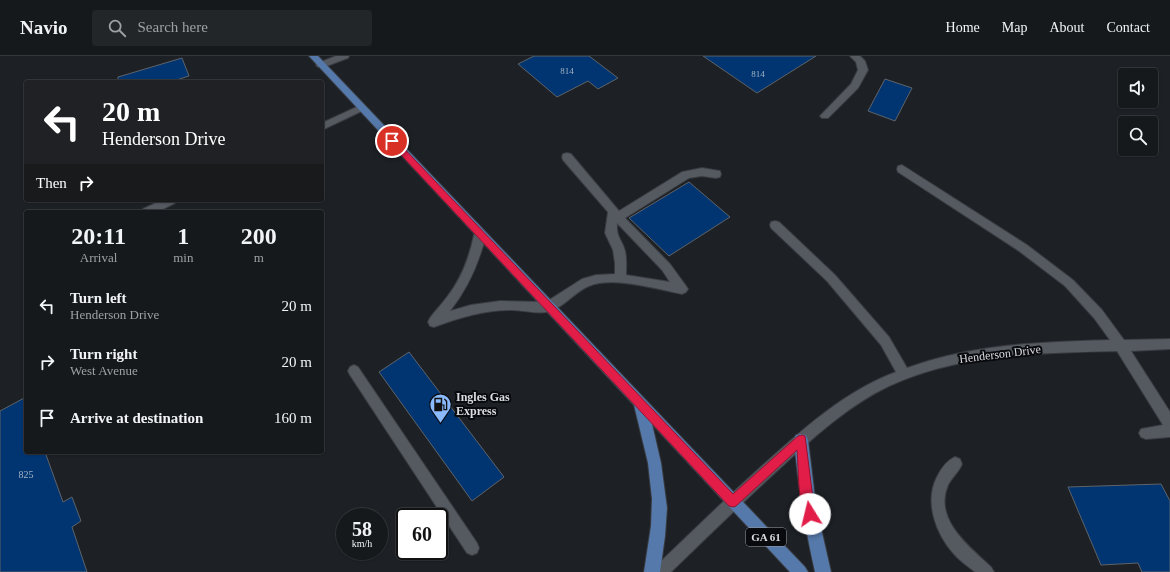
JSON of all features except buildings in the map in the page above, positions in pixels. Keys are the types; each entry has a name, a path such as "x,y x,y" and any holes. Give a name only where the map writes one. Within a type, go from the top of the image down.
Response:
{"main road":[{"name":"GA 61","path":"313,56 480,235 800,572"},
{"path":"639,403 648,432 659,499 658,528 652,572"},
{"path":"802,440 806,491 814,540 822,572"}],"street":[{"path":"321,65 345,56"},
{"path":"825,116 855,86 862,70 860,61 854,56"},
{"path":"324,126 361,108"},
{"path":"480,235 468,276 452,300 434,322 459,312 475,308 512,305 548,307 587,282 595,279 620,279 682,289 666,267 615,214 567,157"},
{"path":"902,169 1047,265 1087,301 1121,346 1170,424"},
{"path":"620,279 621,263 619,250 611,234 615,214 686,175 702,172 716,174"},
{"path":"150,210 167,202"},
{"path":"775,225 836,284 885,341 904,374"},
{"name":"Henderson Drive","path":"660,572 733,502 802,440 862,394 904,374 924,367 978,354 1038,348 1170,344"},
{"path":"354,371 472,548"},
{"path":"1146,433 1170,431"},
{"path":"955,464 945,474 939,489 937,501 940,516 947,531 957,546 986,572"}],"place":[{"name":"Ingles Gas Express","path":"440,424"}],"route":[{"path":"392,141 733,502 802,440 806,491 810,514"}]}
